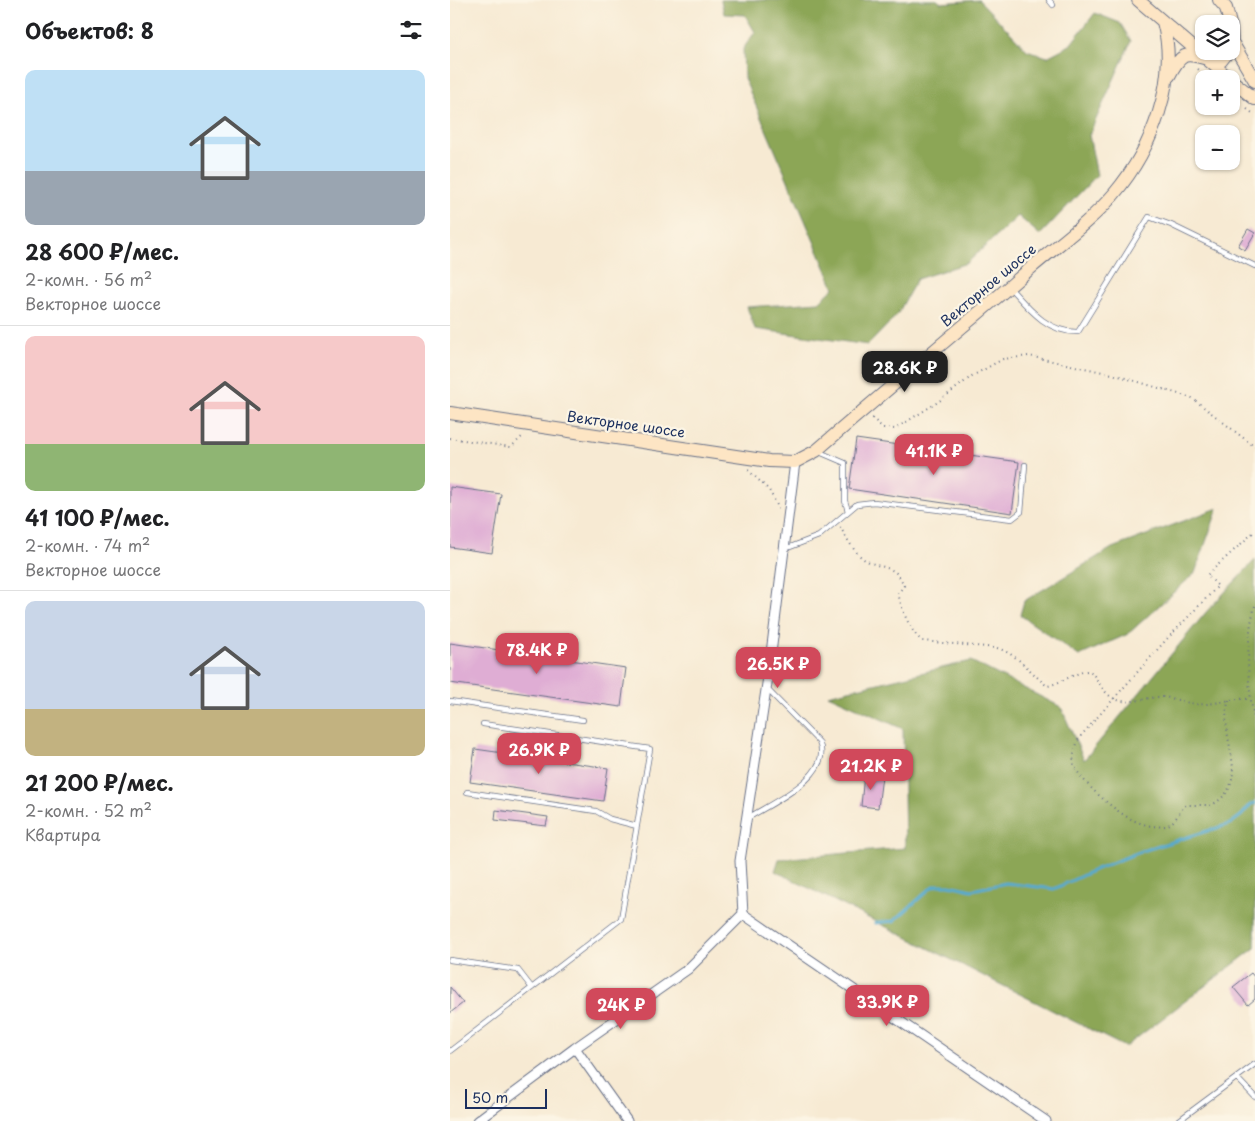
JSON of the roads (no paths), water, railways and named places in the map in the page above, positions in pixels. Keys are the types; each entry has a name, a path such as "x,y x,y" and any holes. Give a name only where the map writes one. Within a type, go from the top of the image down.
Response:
{"main road":[{"path":"1138,0 1195,50"},
{"path":"1220,0 1228,15"},
{"name":"Векторное шоссе","path":"450,413 769,461 795,462 816,451 1114,195 1133,168 1158,112 1167,78 1168,49 1163,22"},
{"path":"1167,78 1178,59 1192,55 1195,56"},
{"path":"1240,59 1255,81"},
{"path":"1206,60 1222,60"},
{"path":"1206,60 1219,70"},
{"path":"1240,86 1255,99"}],"street":[{"path":"477,1121 574,1048 688,969 743,914 740,861 766,688 795,462"},
{"path":"743,914 1045,1121"},
{"path":"574,1048 627,1121"}],"lane":[{"path":"1049,0 1053,5"},
{"path":"1009,287 1034,314 1048,325 1069,333 1078,332 1149,217 1171,224 1255,266"},
{"path":"816,451 845,463 845,502 848,511"},
{"path":"784,550 818,536 857,504 874,502 1012,519 1021,512 1026,465"},
{"path":"747,818 809,779 822,757 823,750 819,742 766,688"},
{"path":"450,701 583,720"},
{"path":"450,1050 621,919 650,749 483,724"},
{"path":"467,792 596,811 610,819 637,826"},
{"path":"450,960 518,970 532,988"},
{"path":"1178,1121 1255,1064"},
{"path":"1237,1078 1255,1097"}],"waterway":[{"path":"875,923 894,921 932,887 938,885 949,885 972,890 1006,883 1054,889 1094,870 1142,851 1230,824 1242,815 1251,804 1255,803"}]}
